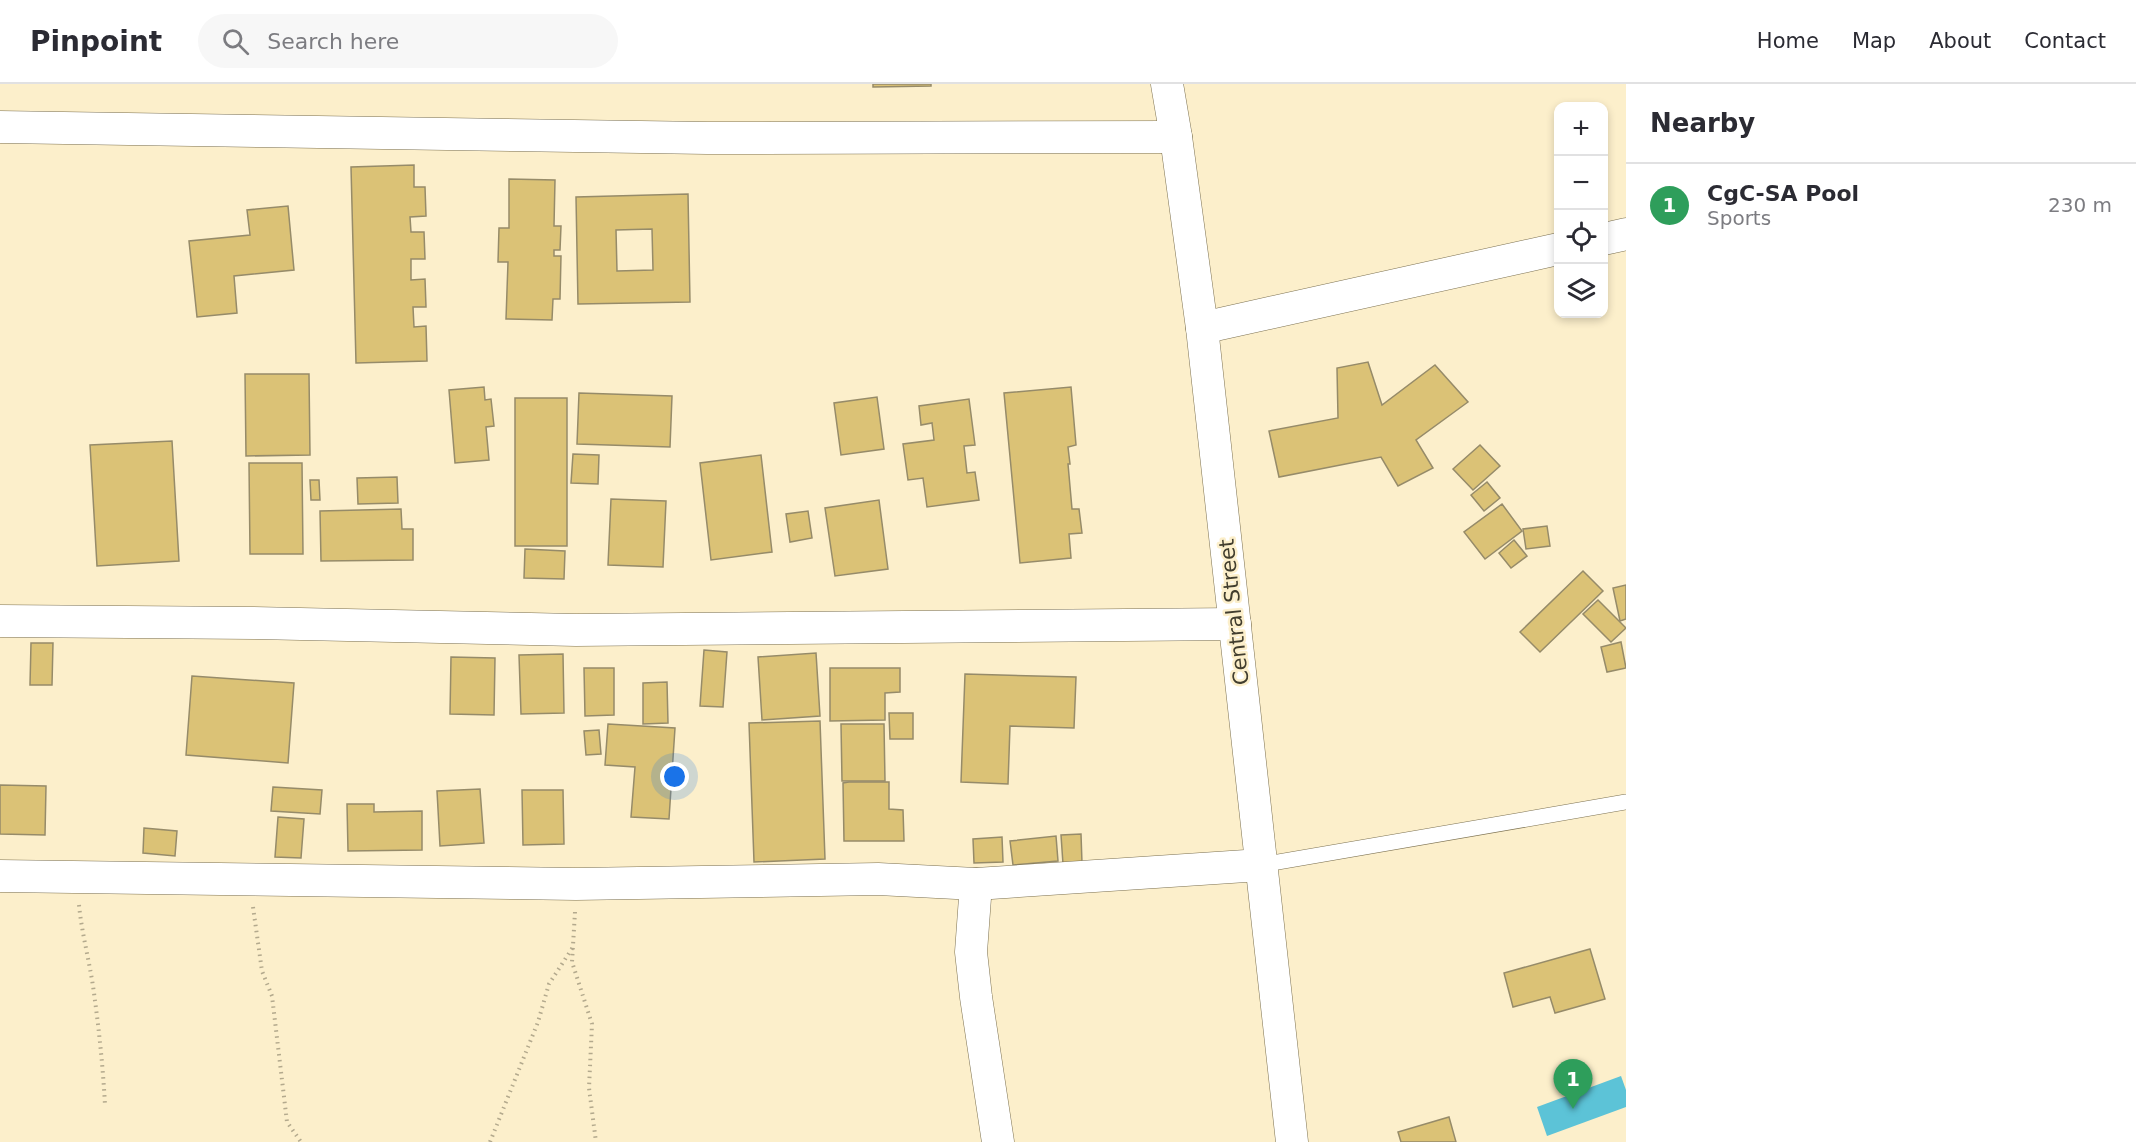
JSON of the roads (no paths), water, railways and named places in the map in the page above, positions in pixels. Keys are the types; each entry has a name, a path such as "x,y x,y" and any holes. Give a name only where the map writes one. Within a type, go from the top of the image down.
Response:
{"street":[{"name":"Central Street","path":"1167,84 1202,328 1292,1142"},
{"path":"0,128 707,138 1176,137"},
{"path":"1608,238 1626,234"},
{"path":"1202,328 1554,250"},
{"path":"0,621 266,623 576,630 1235,624"},
{"path":"0,876 576,884 878,879 976,884 1261,866"},
{"path":"976,884 971,951 998,1142"}],"lane":[{"path":"1261,866 1626,802"}],"water":[{"path":"1621,1076 1626,1090 1626,1107 1547,1136 1537,1107"}],"place":[{"name":"CgC-SA Pool","path":"1573,1109"}]}
